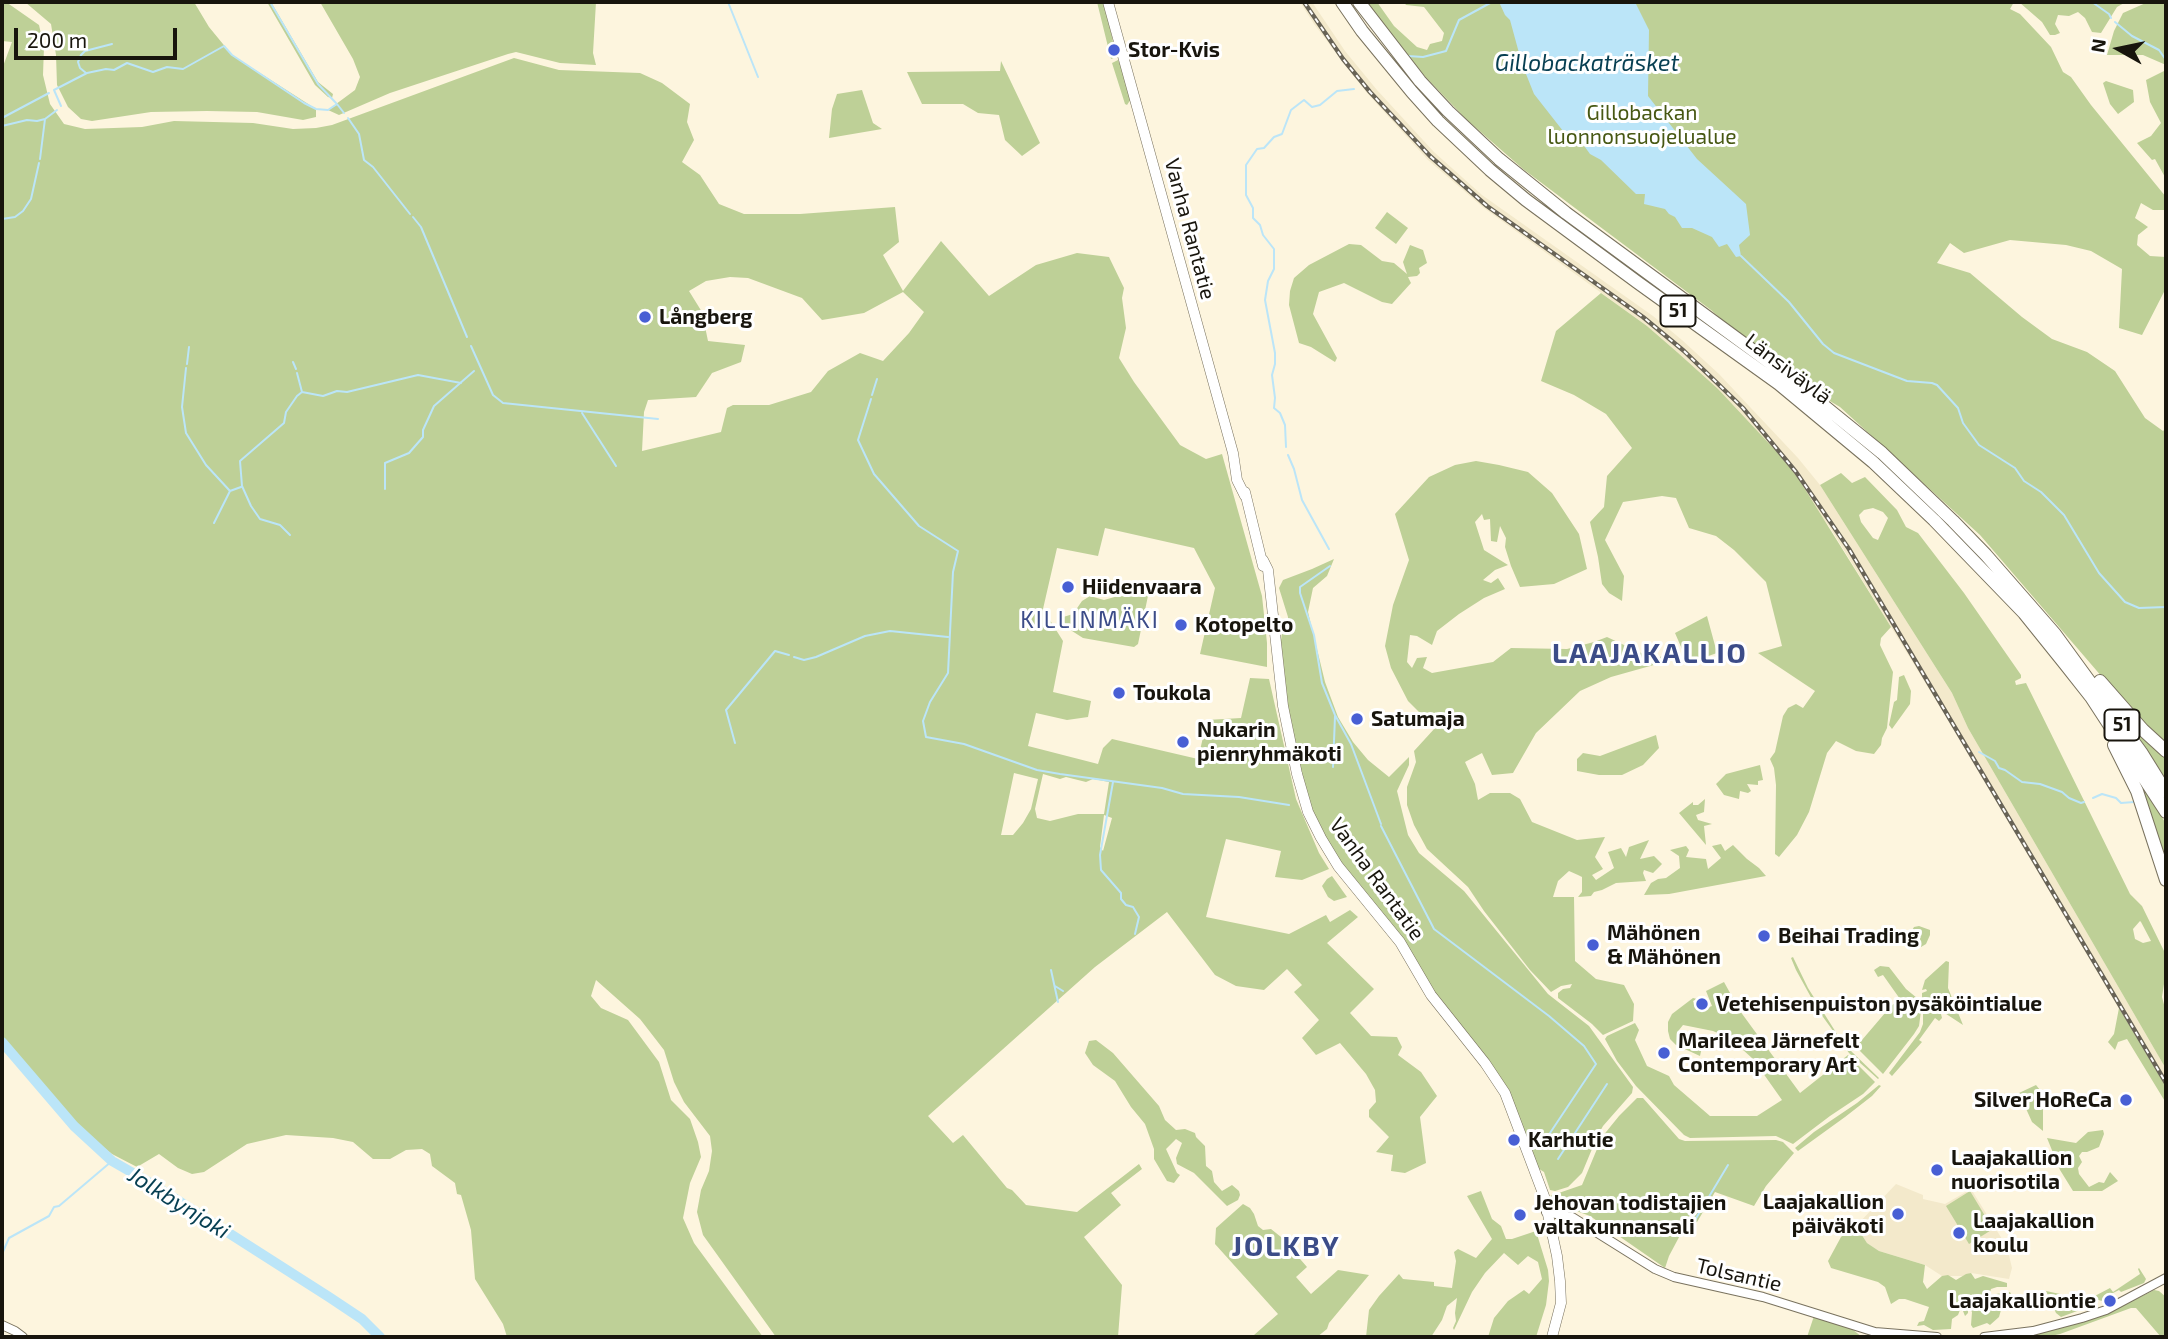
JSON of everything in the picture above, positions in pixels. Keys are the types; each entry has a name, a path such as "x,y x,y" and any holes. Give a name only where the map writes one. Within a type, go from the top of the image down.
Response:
{"highway":[{"name":"Länsiväylä","path":"1342,2 1412,92 1438,121 1490,170 1627,275 1779,384 1873,462 1934,520 2024,613 2091,697 2166,812"},
{"name":"Länsiväylä","path":"1359,2 1420,81 1472,135 1532,187 1780,371 1882,453 1986,555 2031,604 2076,660 2166,792"},
{"path":"2076,660 2092,672 2121,707 2166,751"},
{"path":"2091,697 2101,722 2137,790 2166,880"}],"main road":[{"name":"Vanha Rantatie","path":"1108,2 1236,466 1242,478 1268,570 1283,706 1297,775 1312,820 1338,866 1400,942 1437,1004 1498,1082 1510,1106 1533,1169 1557,1256 1560,1281 1559,1313 1552,1337"}],"street":[{"name":"Tolsantie","path":"1546,1212 1572,1217 1655,1269 1674,1277 1763,1297 1875,1332 1937,1337"},
{"path":"1984,1337 2033,1331 2082,1318 2106,1310 2166,1278"},
{"path":"2,1325 23,1337"}],"shaded area":[{"path":"1300,2 1312,2 1345,51 1434,152 1482,195 1653,316 1682,340 1719,374 1820,485 1952,693 1968,728 2166,1069 2166,1087 1966,749 1829,526 1677,352 1647,326 1484,208 1428,160 1367,93"},
{"name":"Laajakallion koulu","path":"1896,1184 1923,1195 1923,1199 1945,1204 1971,1189 2007,1247 2012,1268 2009,1279 1971,1273 1963,1276 1942,1276 1925,1265 1879,1251 1867,1243 1856,1226"}],"green space":[{"path":"2,2 6,2 39,25 44,47 43,75 50,104 64,124 85,129 142,127 174,121 253,123 293,129 316,128 332,125 514,58 559,70 640,73 662,83 690,104 687,122 694,140 682,162 700,175 719,204 744,214 800,214 895,207 899,242 883,255 903,291 941,241 989,296 1036,265 1077,253 1109,257 1124,288 1122,298 1126,328 1119,358 1180,445 1206,459 1222,454 1262,596 1267,667 1200,654 1215,588 1194,548 1105,528 1098,556 1057,548 1043,609 1063,641 1053,692 1091,701 1088,717 1067,720 1036,713 1028,746 1098,764 1103,748 1112,739 1198,759 1207,720 1241,718 1250,678 1269,679 1296,799 1319,853 1329,869 1302,880 1275,877 1281,851 1226,839 1206,917 1289,934 1326,915 1330,922 1350,910 1358,917 1327,943 1374,989 1350,1013 1371,1036 1397,1037 1402,1047 1398,1055 1421,1072 1437,1096 1420,1117 1426,1163 1405,1173 1391,1171 1393,1155 1376,1152 1389,1137 1369,1117 1369,1110 1376,1102 1375,1090 1366,1074 1340,1043 1316,1055 1302,1038 1319,1020 1294,992 1302,985 1287,969 1264,990 1236,986 1215,975 1167,912 1095,967 928,1116 953,1143 963,1135 1007,1188 1026,1205 1077,1212 1139,1164 1142,1169 1111,1193 1121,1205 1084,1237 1122,1285 1118,1337 776,1337 703,1235 697,1212 701,1190 709,1171 712,1151 710,1136 684,1102 674,1082 664,1050 640,1019 596,980 591,996 601,1008 628,1020 659,1062 671,1100 690,1119 701,1157 690,1183 683,1218 694,1243 763,1337 507,1337 503,1324 475,1279 471,1230 461,1195 457,1194 455,1183 432,1166 430,1154 422,1149 406,1150 390,1159 373,1159 353,1142 286,1135 247,1144 204,1172 192,1174 178,1168 159,1154 137,1167 112,1154 81,1130 2,1037 2,69 12,42 2,41","holes":["730,277 748,278 802,298 822,320 864,313 903,292 924,312 883,361 860,353 828,371 811,392 769,405 733,405 727,408 721,432 642,451 644,412 648,400 696,397 712,373 741,362 745,345 708,341 702,312 689,291 706,281","1014,773 1038,779 1031,809 1023,823 1013,835 1001,835","1043,774 1060,779 1066,777 1086,782 1093,779 1109,782 1104,814 1078,814 1050,821 1037,818 1035,809","1104,815 1112,818 1103,851 1100,847"]},
{"path":"25,2 194,2 209,27 232,55 316,109 316,117 303,120 257,112 207,111 151,112 92,121 81,119 68,107 57,85 51,24"},
{"path":"267,2 271,2 318,82 333,94 332,98 315,85"},
{"path":"320,2 596,2 593,53 596,65 560,63 516,52 390,93 339,115 328,110 355,90 360,77 353,59"},
{"path":"1097,2 1105,2 1116,57 1111,59"},
{"name":"Gillobackan luonnonsuojelualue","path":"1367,2 1377,2 1394,26 1417,47 1427,50 1430,44 1442,41 1444,33 1424,7 1406,5 1404,2 2014,2 2010,9 2020,14 2051,47 2063,72 2071,77 2166,197 2166,210 2153,210 2141,203 2135,218 2148,227 2138,235 2137,245 2150,256 2166,257 2166,288 2142,335 2119,328 2122,269 2091,251 2066,245 2010,240 1964,253 1950,243 1937,263 1970,273 2052,339 2087,352 2115,371 2145,418 2163,431 2166,428 2166,745 2121,699 1980,535 1840,407 1782,373 1711,310 1523,169 1467,120 1413,64"},
{"path":"2019,2 2126,2 2117,7 2101,33 2092,32 2085,18 2078,12 2069,16 2058,15 2055,24 2060,33 2050,35 2042,22"},
{"path":"2148,2 2166,2 2166,65 2143,55 2107,55 2123,13"},
{"path":"1118,60 1131,99 1127,105 1112,63"},
{"path":"1001,61 1040,143 1022,156 1005,140 999,115 978,113 963,104 922,104 907,72 1000,71"},
{"path":"2166,70 2166,179 2155,159 2152,160 2137,143 2151,136 2161,123 2150,102 2146,80"},
{"path":"2106,81 2133,90 2134,102 2118,114 2110,104 2103,83"},
{"path":"862,90 873,123 882,129 829,138 832,109 837,94"},
{"path":"1387,212 1408,228 1396,244 1375,228"},
{"path":"1349,244 1361,245 1382,261 1394,263 1407,274 1403,262 1410,245 1423,250 1427,263 1419,268 1420,273 1417,276 1408,277 1411,283 1392,304 1382,302 1344,283 1319,292 1313,314 1337,358 1335,362 1299,343 1289,305 1290,291 1294,278 1309,265"},
{"path":"1601,293 1647,326 1718,389 1776,451 1798,478 1891,627 1881,638 1880,645 1893,672 1887,728 1881,745 1874,754 1856,751 1836,741 1827,753 1809,812 1797,835 1779,857 1775,854 1776,785 1770,759 1775,752 1783,716 1788,708 1796,704 1803,708 1815,691 1758,653 1782,646 1766,582 1716,536 1689,528 1676,498 1662,496 1623,502 1605,540 1624,576 1622,601 1609,593 1602,584 1590,522 1604,507 1607,476 1632,448 1606,414 1574,395 1541,381 1556,331"},
{"path":"1476,461 1528,472 1552,493 1579,534 1587,569 1554,584 1520,587 1500,526 1497,542 1491,541 1490,519 1484,520 1482,514 1475,522 1484,550 1508,565 1495,570 1483,580 1491,583 1498,578 1505,589 1484,598 1459,614 1437,631 1432,645 1410,635 1407,662 1412,668 1417,658 1427,657 1423,668 1432,673 1493,662 1511,648 1567,649 1607,637 1654,659 1674,652 1675,659 1611,677 1580,691 1536,733 1513,773 1492,775 1482,753 1465,762 1475,784 1478,800 1490,793 1510,793 1520,799 1532,822 1577,840 1605,837 1595,857 1603,869 1592,875 1596,880 1614,868 1608,852 1621,848 1626,857 1629,847 1649,840 1640,859 1654,856 1662,864 1653,873 1644,870 1646,881 1616,883 1594,892 1591,896 1578,897 1582,892 1582,877 1578,875 1569,871 1558,881 1553,897 1574,897 1575,961 1596,979 1624,985 1634,1004 1633,1021 1603,1035 1558,998 1558,993 1570,988 1572,984 1551,992 1530,970 1468,887 1427,849 1407,805 1407,787 1416,762 1414,751 1435,728 1408,701 1391,668 1385,646 1393,605 1409,560 1395,514 1429,477 1455,465"},
{"path":"1841,473 1852,483 1865,477 1897,510 1906,527 1918,533 1964,593 2021,675 2021,678 2015,681 2016,685 2026,683 2130,894 2142,906 2165,953 2166,971 2162,997 2166,1012 2166,1069 1968,728 1952,693 1820,485","holes":["1873,508 1883,512 1888,518 1878,540 1873,538 1859,515 1864,510","2141,922 2151,941 2143,943 2135,939 2133,929"]},
{"path":"1334,559 1327,576 1313,588 1308,612 1325,682 1338,717 1368,760 1389,777 1409,757 1409,765 1397,791 1408,835 1419,853 1464,891 1548,994 1589,1026 1633,1087 1632,1093 1603,1126 1582,1173 1568,1187 1550,1190 1544,1172 1536,1167 1515,1111 1330,846 1309,809 1288,710 1280,649 1282,632 1288,624 1288,617 1279,588 1283,580"},
{"path":"1130,583 1149,586 1138,644 1134,647 1083,638 1060,618 1073,614 1082,601 1090,596 1104,600 1118,596"},
{"path":"1707,616 1717,653 1688,663 1675,633"},
{"path":"1904,675 1911,691 1910,704 1892,729 1889,725 1894,702 1897,700 1899,677"},
{"path":"2119,708 2166,757 2166,779 2141,741"},
{"path":"1656,735 1659,748 1643,765 1622,775 1577,771 1577,759 1583,753 1600,756"},
{"path":"2129,761 2166,824 2166,869"},
{"path":"1760,765 1763,780 1758,781 1758,785 1747,784 1751,791 1740,791 1739,799 1724,795 1716,784 1726,774"},
{"path":"1705,799 1704,812 1696,815 1698,820 1712,824 1704,826 1706,845 1679,813 1693,802 1693,805 1698,805"},
{"path":"1721,844 1725,851 1733,845 1766,876 1669,894 1644,895 1651,883 1666,878 1680,868 1679,856 1670,850 1686,846 1689,850 1686,857 1706,859 1708,869 1721,858 1712,846"},
{"path":"1332,876 1347,897 1334,901 1328,897 1322,886"},
{"path":"1914,927 1930,930 1926,944 1921,947 1913,939 1911,932"},
{"path":"1793,957 1808,988 1837,1034 1878,1079 1849,1053 1818,1010 1796,970 1791,958"},
{"path":"1946,961 1949,962 1948,988 1963,1025 1937,1008 1936,1004 1934,1007 1922,998 1922,993 1927,991 1922,990 1925,980"},
{"path":"1880,966 1889,967 1906,989 1917,998 1921,1011 1919,1026 1883,1074 1856,1047 1900,999 1883,975 1878,977 1874,970"},
{"path":"1724,982 1740,1011 1800,1093 1848,1055 1875,1082 1863,1094 1793,1144 1776,1136 1690,1138 1684,1135 1636,1086 1605,1039 1635,1023 1639,1030 1635,1040 1647,1066 1669,1076 1674,1085 1710,1116 1757,1116 1782,1100 1753,1059 1731,1039 1713,1031 1683,1025 1679,1030 1683,1043 1702,1047 1700,1056 1676,1045 1670,1039 1668,1031 1672,1014 1693,998 1697,999 1693,1001 1695,1007 1701,1010 1712,1006 1706,991"},
{"path":"1925,1004 1941,1014 1942,1018 1939,1021 1935,1018 1919,1040 1922,1042 1892,1076 1889,1073 1920,1032"},
{"path":"2119,1008 2166,1087 2166,1103 2127,1039 2118,1042 2115,1050 2108,1042 2114,1034"},
{"path":"1096,1040 1113,1053 1159,1106 1165,1120 1176,1130 1185,1129 1195,1133 1205,1146 1206,1166 1212,1171 1214,1182 1222,1191 1232,1185 1239,1191 1238,1200 1227,1206 1194,1173 1177,1164 1176,1158 1182,1143 1176,1139 1166,1149 1180,1175 1174,1183 1167,1181 1154,1159 1154,1149 1145,1124 1115,1081 1093,1065 1085,1053 1089,1041"},
{"path":"2036,1085 2040,1090 2043,1105 2043,1131 2032,1122 2019,1093"},
{"path":"1881,1086 1872,1096 1845,1117 1798,1151 1795,1148 1814,1132"},
{"path":"1637,1098 1643,1098 1679,1139 1776,1140 1783,1142 1794,1153 1766,1186 1754,1206 1715,1192 1697,1222 1686,1224 1665,1268 1590,1216 1560,1205 1550,1196 1582,1185 1602,1137"},
{"path":"2103,1130 2099,1147 2082,1152 2079,1156 2082,1162 2078,1168 2079,1174 2089,1187 2099,1182 2104,1183 2110,1172 2118,1181 2102,1191 2073,1191 2060,1170 2047,1138 2076,1143 2088,1132"},
{"path":"1481,1191 1492,1219 1501,1226 1506,1239 1536,1231 1549,1281 1546,1305 1536,1337 1488,1337 1494,1318 1508,1301 1524,1290 1529,1294 1542,1279 1538,1262 1528,1256 1518,1265 1504,1253 1472,1292 1454,1330 1457,1298 1447,1306 1431,1337 1366,1337 1369,1310 1399,1274 1403,1279 1434,1282 1434,1286 1452,1288 1456,1261 1454,1252 1458,1249 1476,1258 1492,1239 1467,1196"},
{"path":"1970,1191 1993,1229 1969,1244 1946,1206"},
{"path":"1243,1204 1250,1208 1258,1226 1263,1230 1271,1229 1281,1237 1307,1267 1296,1277 1311,1294 1338,1270 1369,1275 1329,1323 1327,1329 1317,1337 1254,1335 1278,1314 1215,1244 1216,1228"},
{"path":"1856,1226 1867,1243 1879,1251 1925,1265 1923,1282 1927,1289 1942,1276 1948,1275 1956,1280 1971,1273 1975,1279 1983,1276 2007,1283 2007,1287 1991,1289 1989,1295 2010,1292 2006,1303 2009,1310 2001,1310 1999,1317 1990,1325 1987,1323 1973,1328 1972,1312 1968,1306 1965,1316 1960,1310 1952,1319 1951,1329 1933,1330 1924,1325 1917,1326 1924,1321 1929,1307 1905,1299 1891,1304 1885,1287 1878,1282 1831,1268 1828,1261 1841,1237 1851,1227"},
{"path":"2139,1268 2146,1279 2144,1283 2121,1292 2119,1290 2105,1297 2106,1300 2091,1298 2110,1288 2113,1292 2140,1274"},
{"path":"2154,1290 2166,1297 2166,1337 2161,1337 2136,1308 2131,1308 2060,1334 2015,1337 2088,1319 2116,1309"},
{"path":"2046,1291 2060,1294 2059,1303 2072,1307 2075,1298 2096,1304 2061,1317 2056,1313"},
{"path":"1814,1316 1852,1329 1862,1337 1807,1337"}],"water":[{"name":"Gillobackaträsket","path":"1499,2 1635,2 1649,30 1648,96 1697,159 1746,204 1750,235 1739,245 1741,256 1736,257 1727,244 1719,247 1712,237 1692,228 1682,228 1675,217 1665,209 1644,204 1645,194 1636,194 1601,160 1590,154 1582,143 1576,140 1568,141 1534,94 1522,64 1510,20"}],"waterway":[{"path":"270,2 318,84 336,103"},
{"path":"728,2 758,77"},
{"path":"1408,56 1423,57 1446,51 1459,20 1492,2"},
{"path":"2092,2 2111,18"},
{"path":"2115,22 2132,36 2159,50 2166,60"},
{"path":"86,73 78,62 81,55 85,51 112,44"},
{"path":"61,106 54,90 87,73 114,70 127,63 153,72 167,67 183,69 224,46 232,55 304,103 316,109 328,110 337,104 344,113"},
{"path":"1286,447 1285,425 1280,413 1274,408 1272,375 1275,353 1265,300 1268,281 1274,269 1274,249 1253,218 1253,208 1246,195 1246,165 1257,149 1264,148 1274,137 1282,134 1291,110 1304,100 1312,107 1320,105 1337,91 1354,89"},
{"path":"2,118 49,93"},
{"path":"2,126 45,119 57,110"},
{"path":"348,118 359,134 364,160 373,167 410,214"},
{"path":"40,159 45,119"},
{"path":"2,219 15,217 31,199 39,163"},
{"path":"413,217 421,227 467,337"},
{"path":"1741,256 1789,302 1823,344 1834,353 1907,381 1937,385 1958,408 1963,423 1979,445 2015,468 2024,481 2041,492 2064,515 2099,573 2125,602 2139,608 2166,607"},
{"path":"471,346 493,395 503,403 658,419"},
{"path":"187,364 189,347"},
{"path":"293,362 296,369"},
{"path":"186,368 182,407 186,433 206,465 230,491"},
{"path":"385,489 385,463 409,453 423,437 423,430 434,406 474,371"},
{"path":"290,535 280,525 260,519 251,506 242,486 240,461 284,423 286,412 302,392 297,373"},
{"path":"302,392 323,396 418,375 461,383"},
{"path":"872,395 877,379"},
{"path":"871,399 858,440 874,474 919,526 958,551 953,572 948,673 930,702 923,721 926,737 964,744 1037,770 1162,788 1183,794 1239,797 1289,805"},
{"path":"582,413 616,466"},
{"path":"1288,455 1302,500 1329,549"},
{"path":"214,523 230,491 241,487"},
{"path":"1330,566 1300,587 1300,593 1314,635 1322,683 1351,744 1381,824"},
{"path":"794,657 804,660 816,657 865,636 890,631 948,637"},
{"path":"735,743 726,710 775,651 789,655"},
{"path":"1333,767 1335,716"},
{"path":"1979,752 2022,782 2040,784 2084,802"},
{"path":"1113,782 1100,855 1101,870 1121,893 1121,899 1126,905 1133,907 1139,917 1135,934"},
{"path":"2093,798 2102,794 2116,798 2121,803 2134,802"},
{"path":"1381,826 1434,929 1549,1016 1584,1046 1596,1064 1546,1139"},
{"path":"1051,970 1058,1002"},
{"path":"1055,986 1063,991"},
{"name":"Jolkbynjoki","path":"2,1042 74,1126 112,1161 329,1297 362,1319 380,1337"},
{"path":"1558,1159 1607,1084"},
{"path":"2,1254 9,1238 49,1216 54,1207 59,1206 112,1161"},
{"path":"1695,1220 1728,1165"}],"railway":[{"path":"1304,2 1343,59 1430,156 1487,206 1643,317 1684,351 1743,408 1796,472 1849,549 2166,1083"}],"place":[{"name":"Stor-Kvis","path":"1114,50"},
{"name":"Långberg","path":"645,317"},
{"name":"Hiidenvaara","path":"1068,587"},
{"name":"Kotopelto","path":"1181,625"},
{"name":"Toukola","path":"1119,693"},
{"name":"Satumaja","path":"1357,719"},
{"name":"Nukarin pienryhmäkoti","path":"1183,742"},
{"name":"Beihai Trading","path":"1764,936"},
{"name":"Mähönen & Mähönen","path":"1593,945"},
{"name":"Vetehisenpuiston pysäköintialue","path":"1702,1004"},
{"name":"Marileea Järnefelt Contemporary Art","path":"1664,1053"},
{"name":"Silver HoReCa","path":"2126,1100"},
{"name":"Karhutie","path":"1514,1140"},
{"name":"Laajakallion nuorisotila","path":"1937,1170"},
{"name":"Laajakallion päiväkoti","path":"1898,1214"},
{"name":"Jehovan todistajien valtakunnansali","path":"1520,1215"},
{"name":"Laajakallion koulu","path":"1959,1233"},
{"name":"Laajakalliontie","path":"2110,1301"}],"district":[{"name":"KILLINMÄKI","path":"1090,620"},
{"name":"LAAJAKALLIO","path":"1650,654"},
{"name":"JOLKBY","path":"1286,1247"}]}
